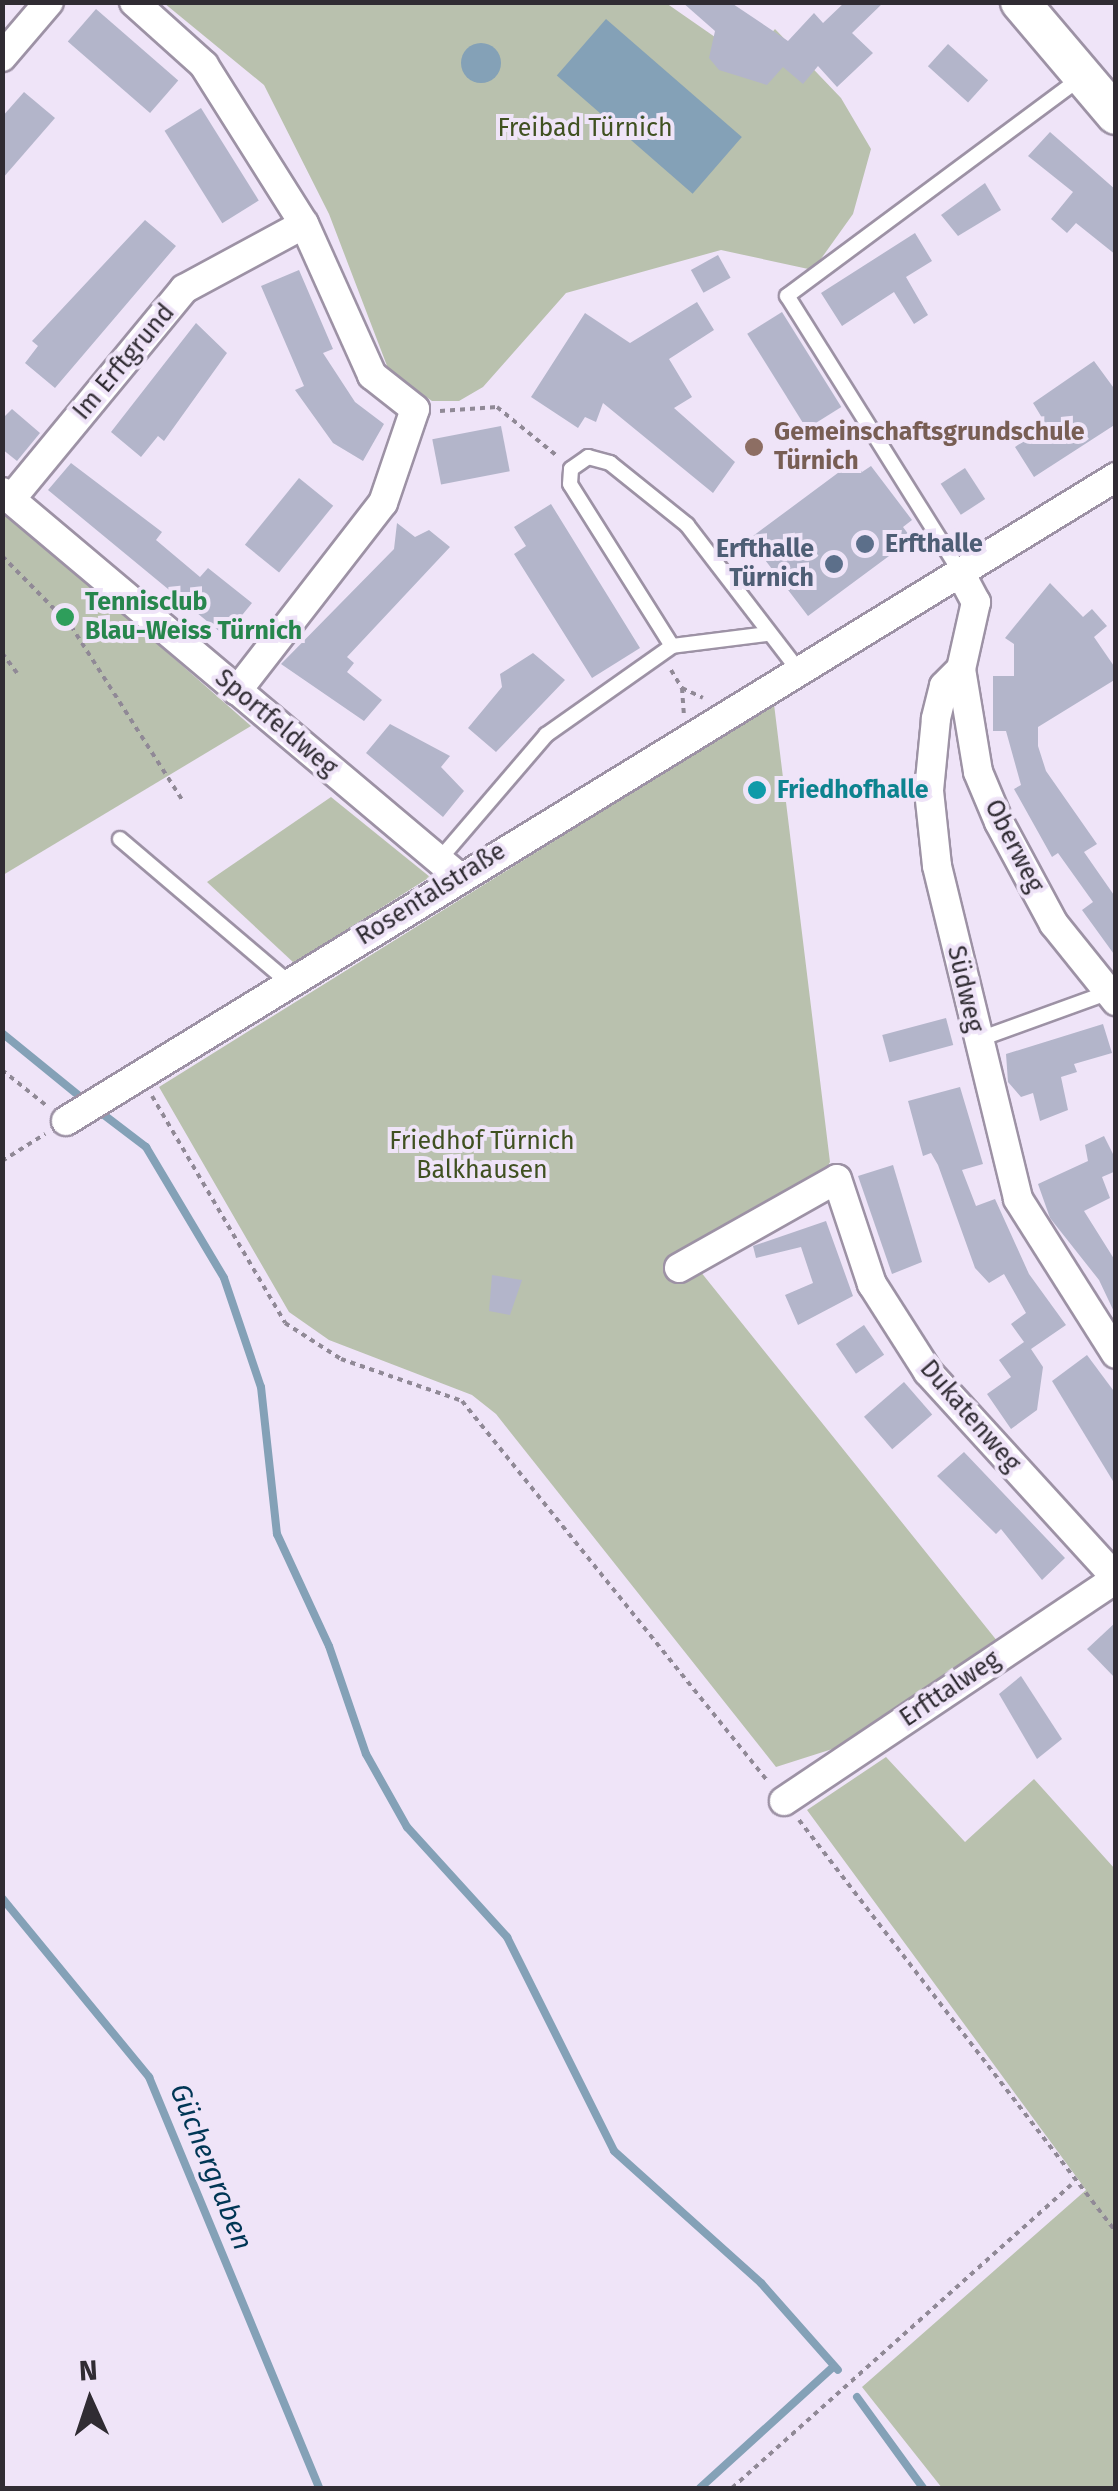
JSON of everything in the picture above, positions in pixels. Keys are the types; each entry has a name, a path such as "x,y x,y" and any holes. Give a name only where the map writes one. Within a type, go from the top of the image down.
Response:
{"main road":[{"path":"1020,2 1116,115"}],"street":[{"path":"2,57 49,2"},
{"path":"134,2 204,65 304,224 372,375 415,410 382,503 238,691"},
{"name":"Im Erftgrund","path":"7,496 184,289 304,224"},
{"name":"Rosentalstraße","path":"66,1121 289,983 449,868 696,733 962,576 1116,478"},
{"name":"Sportfeldweg","path":"7,496 449,868"},
{"name":"Südweg","path":"962,576 976,602 961,669 944,686 929,790 977,1040 1018,1199 1116,1354"},
{"name":"Oberweg","path":"961,669 978,772 999,822 1054,924 1111,997"},
{"name":"Dukatenweg","path":"679,1268 837,1179 872,1284 928,1372 1116,1578"},
{"name":"Erfttalweg","path":"784,1801 1116,1578"}],"lane":[{"path":"962,576 787,296 1082,78"},
{"path":"667,652 570,484 571,469 588,457 610,463 687,525 767,634 800,672"},
{"path":"449,868 546,735 667,652 767,634"},
{"path":"120,838 289,983"},
{"path":"977,1040 1111,997"}],"path":[{"path":"415,410 497,407 571,469"},
{"path":"2,556 72,626 183,800"},
{"path":"667,652 682,688 678,704 696,733"},
{"path":"2,653 17,673"},
{"path":"2,1070 66,1121 2,1161"},
{"path":"140,1075 285,1323 341,1359 462,1401 784,1801 1072,2184 1116,2232"},
{"path":"732,2488 1072,2184"}],"green space":[{"name":"Freibad Türnich","path":"164,3 666,3 748,60 775,29 841,98 871,149 853,214 813,270 721,250 566,293 483,387 459,401 432,401 389,371 329,214 264,85"},
{"name":"Tennisclub Blau-Weiss Türnich","path":"3,508 251,726 3,875"},
{"name":"Friedhof Türnich Balkhausen","path":"774,704 830,1162 819,1182 688,1256 1002,1647 870,1737 776,1767 496,1414 472,1395 329,1340 289,1312 159,1087"},
{"path":"331,797 430,877 294,963 207,882"},
{"path":"886,1757 965,1842 1034,1779 1115,1869 1115,2488 942,2488 862,2387 1086,2190 807,1810"}],"water":[{"path":"606,19 742,137 693,194 557,76"},
{"path":"481,43 495,49 501,63 495,77 481,83 467,77 461,63 467,49"}],"building":[{"path":"682,2 730,2 788,41 814,13 823,23 845,2 884,2 852,33 873,53 837,87 818,66 803,84 783,67 767,85 719,70 709,58 715,31"},
{"path":"96,9 178,81 150,113 68,41"},
{"path":"948,44 988,80 968,102 928,66"},
{"path":"24,92 55,118 2,179 2,117"},
{"path":"201,108 259,200 222,223 165,131"},
{"path":"1050,132 1116,190 1116,255 1076,223 1067,233 1051,219 1073,192 1028,156"},
{"path":"985,183 1001,210 958,236 941,215"},
{"path":"145,220 176,246 55,388 25,363 38,346 32,341"},
{"path":"915,233 932,261 906,277 928,315 914,324 894,292 842,326 821,293"},
{"path":"718,255 731,278 703,293 691,270"},
{"path":"299,270 333,349 323,353 355,402 384,424 363,461 333,443 295,390 304,386 261,286"},
{"path":"697,302 714,330 669,359 692,397 674,408 735,462 713,493 603,403 596,422 585,417 578,428 531,397 585,313 630,343"},
{"path":"782,312 841,407 807,429 747,334"},
{"path":"196,323 227,353 164,441 158,436 141,457 111,432"},
{"path":"1094,361 1116,391 1116,424 1034,477 1015,447 1047,426 1033,403"},
{"path":"12,409 40,433 17,461 2,449 2,419"},
{"path":"501,426 510,471 441,485 432,439"},
{"path":"854,461 862,472 871,466 912,520 903,527 912,539 808,616 749,539"},
{"path":"71,463 162,532 156,540 200,577 208,568 252,603 225,636 48,490"},
{"path":"965,468 985,499 961,515 941,484"},
{"path":"299,478 333,506 279,573 245,545"},
{"path":"551,504 640,648 592,678 514,554 526,546 514,527"},
{"path":"397,523 415,537 429,530 450,547 347,657 354,663 347,672 382,700 364,721 281,664 394,549"},
{"path":"1050,583 1083,617 1092,609 1107,626 1094,637 1116,669 1116,679 1038,727 1038,746 1046,771 1097,844 1084,852 1116,898 1116,957 1082,910 1093,902 1058,853 1052,857 1014,789 1021,785 1006,731 993,731 993,676 1014,676 1014,644 1005,638"},
{"path":"533,653 565,680 496,752 468,728 502,687 500,674"},
{"path":"390,724 450,756 441,767 464,791 443,817 366,753"},
{"path":"946,1018 953,1045 889,1062 882,1035"},
{"path":"1103,1024 1112,1053 1074,1064 1077,1072 1061,1077 1068,1110 1040,1121 1033,1093 1021,1097 1008,1082 1006,1054"},
{"path":"960,1087 983,1164 962,1170 976,1206 995,1199 1029,1274 1066,1325 1031,1349 1043,1367 1037,1410 1011,1429 987,1394 1011,1377 999,1360 1024,1342 1011,1324 1026,1313 1004,1274 989,1283 975,1268 938,1165 931,1153 923,1156 908,1101"},
{"path":"1104,1136 1116,1160 1116,1171 1102,1177 1110,1198 1084,1211 1116,1262 1116,1316 1099,1280 1050,1218 1038,1184 1088,1161 1085,1145"},
{"path":"893,1165 922,1262 892,1274 858,1176"},
{"path":"826,1221 853,1296 798,1325 785,1295 813,1283 801,1247 756,1258 753,1246"},
{"path":"492,1275 522,1280 510,1315 489,1311"},
{"path":"864,1325 884,1355 856,1374 836,1344"},
{"path":"1087,1355 1116,1394 1116,1486 1052,1381"},
{"path":"904,1382 932,1414 892,1449 864,1417"},
{"path":"964,1452 1065,1558 1042,1580 1001,1529 996,1534 937,1476"},
{"path":"1116,1622 1116,1679 1087,1649"},
{"path":"1021,1676 1062,1739 1037,1759 999,1694"}],"waterway":[{"path":"2,1033 78,1095"},
{"path":"104,1115 146,1147 224,1278 261,1387 277,1534 329,1646 366,1754 407,1827 507,1937 614,2151 761,2283 838,2370"},
{"name":"Güchergraben","path":"2,1898 149,2077 319,2488"},
{"name":"Güchergraben","path":"700,2488 834,2366"},
{"path":"857,2397 923,2488"}],"place":[{"name":"Gemeinschaftsgrundschule Türnich","path":"754,447"},
{"name":"Erfthalle","path":"865,544"},
{"name":"Erfthalle Türnich","path":"834,564"},
{"name":"Tennisclub Blau-Weiss Türnich","path":"65,617"},
{"name":"Friedhofhalle","path":"757,790"}]}
